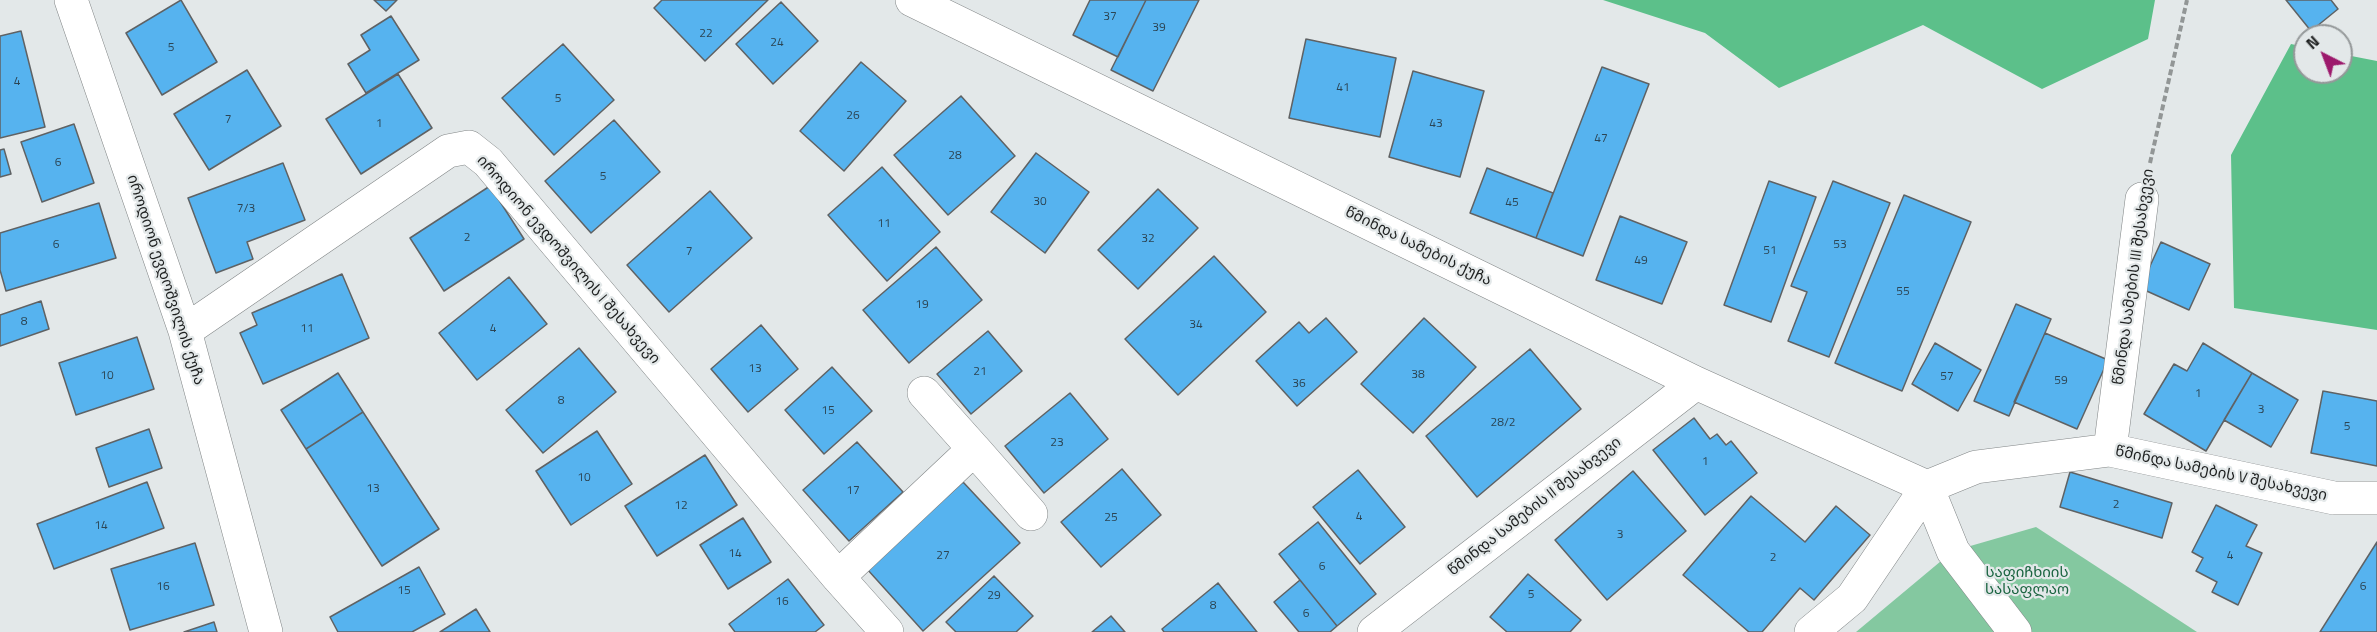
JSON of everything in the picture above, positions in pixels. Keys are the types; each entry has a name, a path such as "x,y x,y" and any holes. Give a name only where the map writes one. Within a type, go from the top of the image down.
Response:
{"street":[{"name":"იროდიონ ევდოშვილის ქუჩა","path":"71,0 185,331 266,632"},
{"name":"წმინდა სამების ქუჩა","path":"912,0 1696,383 1927,487"},
{"name":"იროდიონ ევდოშვილის I შესახვევი","path":"185,331 448,151 469,147 488,162 887,632"},
{"name":"წმინდა სამების III შესახვევი","path":"2110,450 2142,199"},
{"name":"წმინდა სამების II შესახვევი","path":"1374,632 1696,383"},
{"path":"924,393 1030,514"},
{"path":"838,577 974,449"},
{"name":"წმინდა სამების V შესახვევი","path":"1927,487 1976,467 2110,450 2334,498 2377,498"},
{"path":"1810,632 1852,597 1927,487"},
{"path":"1927,487 1953,551 2015,632"}],"path":[{"name":"წმინდა სამების III შესახვევი","path":"2142,199 2187,0"}],"green space":[{"path":"1603,0 2155,0 2148,39 2042,89 1923,25 1779,88 1705,33"},
{"path":"2291,44 2293,44 2293,84 2353,84 2353,56 2377,61 2377,330 2234,308 2231,155"},
{"name":"საფიჩხიის სასაფლაო","path":"2036,527 2197,632 1856,632 1953,551"}],"building":[{"path":"181,0 217,62 162,95 126,33"},
{"path":"374,0 397,0 386,11"},
{"path":"662,0 768,0 705,61 654,8"},
{"path":"1090,0 1146,0 1118,57 1073,35"},
{"path":"1146,0 1199,0 1153,91 1111,70"},
{"path":"2286,0 2331,0 2338,9 2320,24 2305,24"},
{"path":"781,2 818,41 773,84 736,44"},
{"path":"391,16 419,60 366,93 348,64 370,50 361,35"},
{"path":"21,31 45,127 0,138 0,36"},
{"path":"1306,39 1396,58 1380,137 1289,118"},
{"path":"563,44 614,100 554,155 502,98"},
{"path":"861,62 906,101 844,171 800,131"},
{"path":"1602,67 1649,84 1583,256 1536,238"},
{"path":"247,70 281,126 209,170 174,114"},
{"path":"1413,71 1484,91 1460,177 1389,157"},
{"path":"398,74 432,128 361,174 326,119"},
{"path":"961,96 1015,156 948,215 894,155"},
{"path":"614,120 660,172 591,233 545,181"},
{"path":"74,124 94,183 42,202 21,142"},
{"path":"4,149 11,174 0,177 0,150"},
{"path":"1036,153 1089,192 1045,253 991,212"},
{"path":"283,163 305,220 247,242 253,259 216,273 188,198"},
{"path":"882,167 940,232 887,281 828,215"},
{"path":"1487,168 1553,193 1536,238 1470,213"},
{"path":"1769,181 1816,197 1771,322 1724,305"},
{"path":"1833,181 1890,203 1829,357 1788,341 1807,292 1791,286"},
{"path":"490,186 524,239 444,291 410,238"},
{"path":"1158,189 1198,228 1138,289 1098,250"},
{"path":"710,191 752,238 669,312 627,265"},
{"path":"1904,195 1971,222 1902,391 1835,363"},
{"path":"99,203 116,258 6,291 0,270 0,233"},
{"path":"1620,216 1687,242 1662,304 1596,280"},
{"path":"2161,242 2210,264 2189,310 2140,288"},
{"path":"936,247 982,300 909,363 863,310"},
{"path":"1214,256 1266,312 1178,395 1125,339"},
{"path":"342,274 369,338 263,384 240,333 257,325 252,313"},
{"path":"509,277 547,324 477,380 439,333"},
{"path":"41,301 49,329 0,346 0,315"},
{"path":"2016,304 2051,319 2009,416 1974,401"},
{"path":"1326,318 1357,352 1297,406 1256,361 1299,322 1309,333"},
{"path":"1424,318 1476,367 1413,433 1361,384"},
{"path":"761,325 798,369 748,412 711,369"},
{"path":"988,331 1022,371 971,414 937,374"},
{"path":"2045,333 2108,360 2077,429 2014,402"},
{"path":"137,337 154,389 76,415 59,363"},
{"path":"1935,343 1981,370 1958,411 1912,384"},
{"path":"2203,343 2252,373 2206,451 2144,414 2174,364 2187,371"},
{"path":"579,348 616,392 543,453 506,410"},
{"path":"1530,349 1581,409 1477,497 1426,436"},
{"path":"832,367 872,411 824,454 785,410"},
{"path":"338,373 363,412 306,449 281,410"},
{"path":"2252,373 2298,400 2271,447 2224,420"},
{"path":"2323,391 2377,401 2377,466 2311,453"},
{"path":"1070,393 1108,439 1044,493 1005,446"},
{"path":"363,412 439,529 382,566 306,449"},
{"path":"1694,418 1710,439 1717,434 1726,445 1731,441 1757,473 1705,515 1653,450"},
{"path":"149,429 162,468 109,487 96,448"},
{"path":"597,431 632,484 571,525 536,471"},
{"path":"857,442 903,492 849,541 803,490"},
{"path":"705,455 737,505 657,556 625,506"},
{"path":"1122,469 1161,515 1101,567 1061,522"},
{"path":"1358,470 1405,527 1360,564 1313,507"},
{"path":"1633,471 1686,531 1607,600 1555,540"},
{"path":"2070,472 2172,503 2162,538 2060,507"},
{"path":"147,482 164,528 54,569 37,524"},
{"path":"963,482 1020,543 923,631 867,569"},
{"path":"1751,496 1805,542 1836,506 1870,535 1814,600 1800,588 1762,632 1749,632 1683,575"},
{"path":"2216,505 2257,525 2246,546 2262,553 2238,605 2212,592 2217,582 2196,571 2203,558 2192,552"},
{"path":"743,518 771,562 728,589 700,545"},
{"path":"1318,522 1376,594 1337,626 1279,554"},
{"path":"2377,542 2377,632 2320,632"},
{"path":"195,543 214,605 130,630 111,569"},
{"path":"419,567 445,614 412,632 338,632 330,617"},
{"path":"1528,574 1581,620 1570,632 1507,632 1490,617"},
{"path":"994,576 1033,616 1016,632 956,632 946,622"},
{"path":"788,579 824,625 815,632 735,632 729,624"},
{"path":"1300,580 1337,626 1330,632 1299,632 1274,602"},
{"path":"1218,583 1257,632 1164,632 1162,629"},
{"path":"476,609 490,632 440,632"},
{"path":"1111,616 1125,632 1092,632"},
{"path":"214,622 217,632 184,632"}]}
